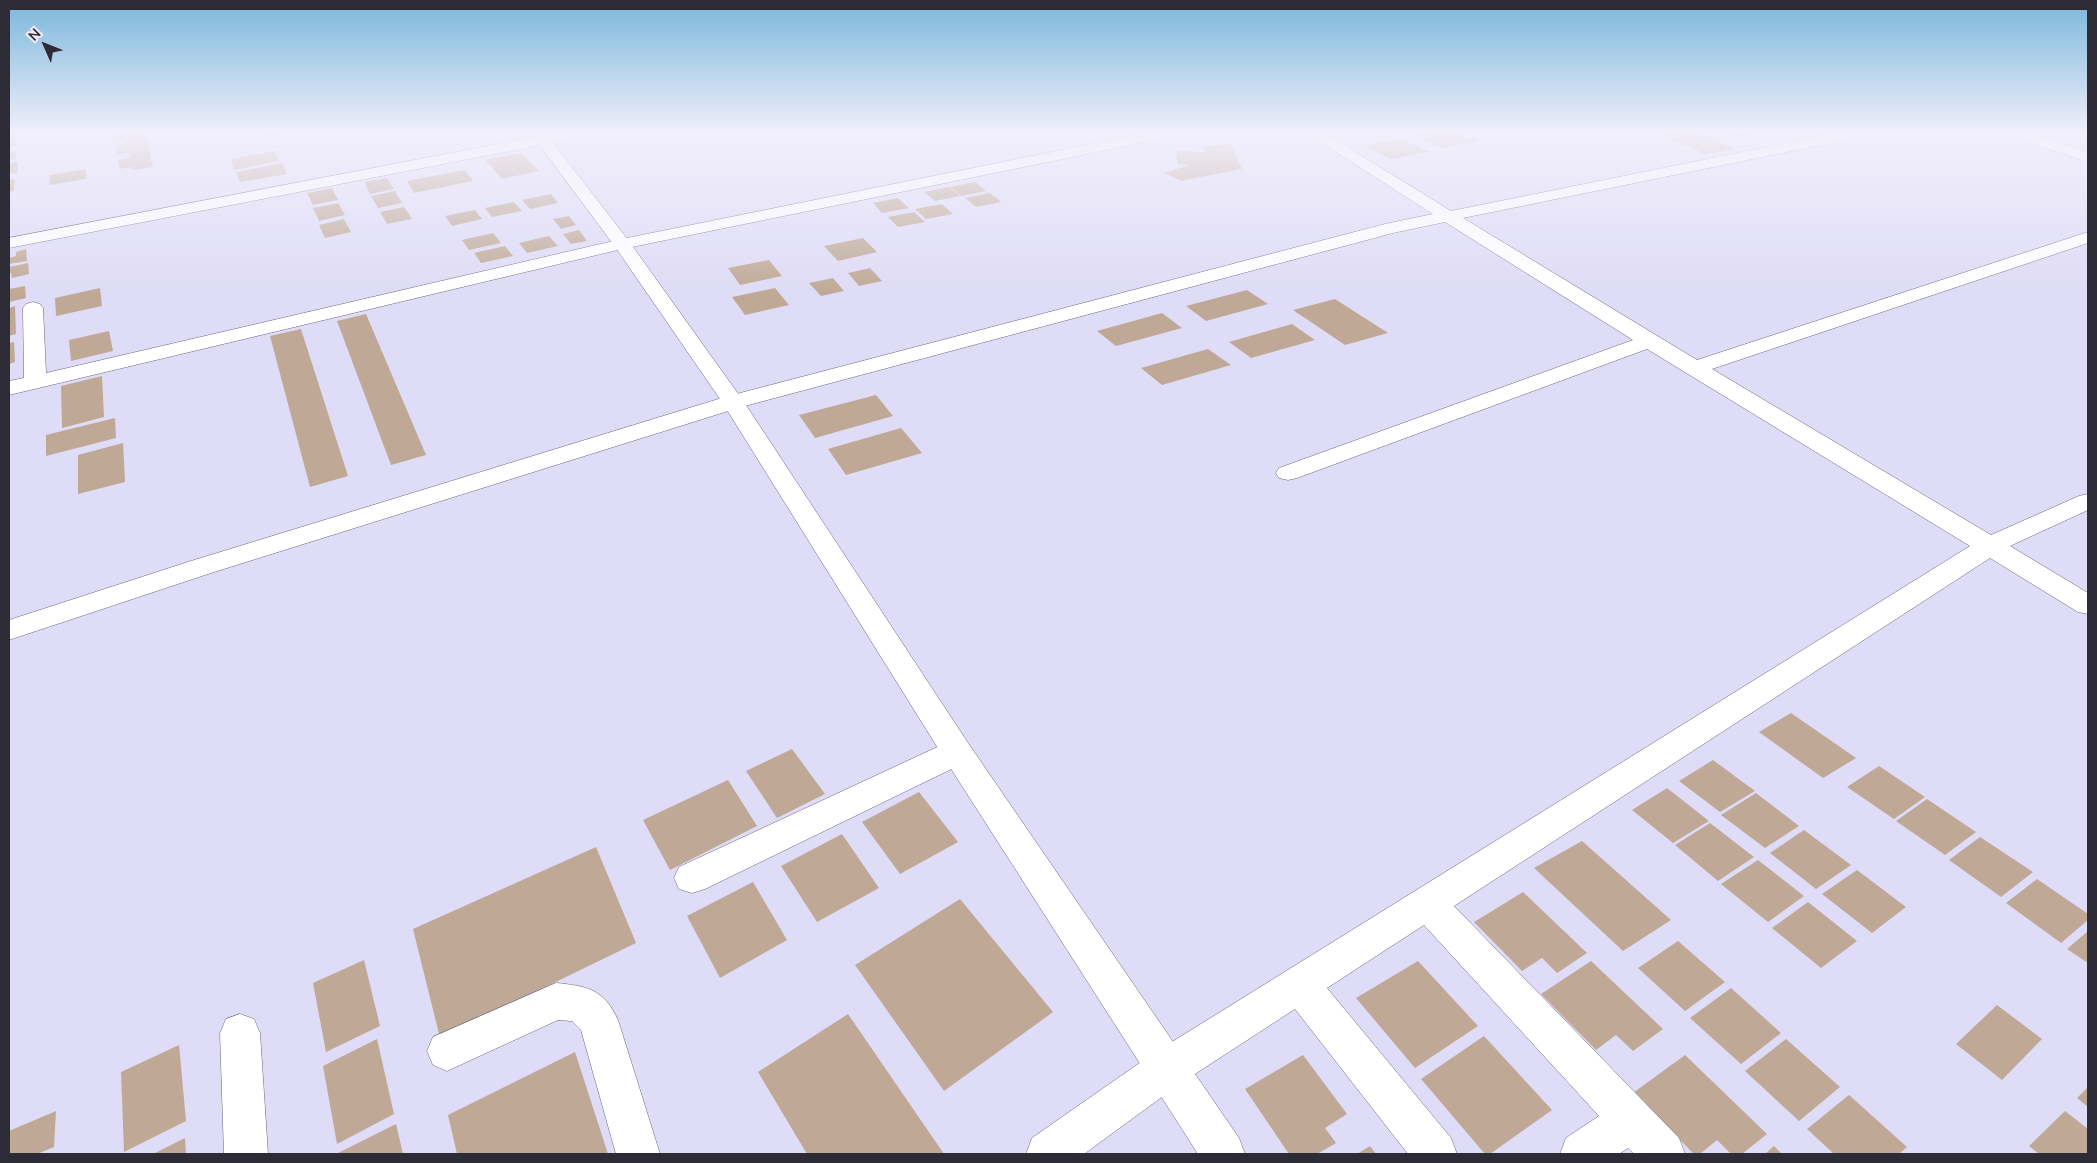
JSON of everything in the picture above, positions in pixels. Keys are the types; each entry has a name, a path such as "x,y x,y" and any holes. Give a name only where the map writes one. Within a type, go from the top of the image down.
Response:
{"street":[{"path":"9,242 290,185"},
{"path":"577,185 622,244 733,402 957,752 1223,1154"},
{"path":"9,388 622,244 912,185"},
{"path":"1396,185 1649,341 2088,605"},
{"path":"9,630 211,564 733,402 1391,228 1602,185"},
{"path":"1695,368 2088,237"},
{"path":"33,308 35,382"},
{"path":"1288,473 1649,341"},
{"path":"1048,1154 1166,1069 1989,546 2088,501"},
{"path":"692,878 957,752"},
{"path":"1427,903 1662,1154"},
{"path":"1300,984 1435,1154"},
{"path":"447,1051 556,1001 582,1004 598,1020 638,1154"},
{"path":"240,1033 246,1154"},
{"path":"1582,1154 1631,1120"}],"building":[{"path":"9,185 14,185 14,191 9,192"},
{"path":"366,185 392,185 394,189 370,194"},
{"path":"409,185 452,185 414,193"},
{"path":"979,185 986,191 961,196 950,187"},
{"path":"949,187 960,196 935,201 924,192"},
{"path":"332,188 338,200 313,205 307,193"},
{"path":"395,191 402,203 378,208 371,196"},
{"path":"990,193 1001,202 976,207 965,198"},
{"path":"551,194 558,203 530,209 522,200"},
{"path":"898,198 909,208 882,213 873,203"},
{"path":"514,202 522,211 492,217 485,208"},
{"path":"338,203 345,215 319,221 313,208"},
{"path":"942,204 953,214 926,219 915,209"},
{"path":"404,207 412,219 387,224 380,212"},
{"path":"475,210 482,219 452,226 445,216"},
{"path":"914,212 925,222 898,227 888,217"},
{"path":"569,216 576,225 561,229 553,219"},
{"path":"344,219 351,232 325,238 319,225"},
{"path":"579,230 587,241 571,244 563,234"},
{"path":"493,233 501,243 469,250 462,240"},
{"path":"549,236 558,246 527,253 519,243"},
{"path":"863,238 877,252 838,261 824,246"},
{"path":"505,246 513,256 481,263 474,253"},
{"path":"26,249 27,261 9,264 9,258 16,256 16,252"},
{"path":"769,260 782,276 740,285 728,268"},
{"path":"28,263 29,274 12,278 11,273 9,273 9,267"},
{"path":"870,268 882,281 859,286 848,273"},
{"path":"833,278 844,291 821,296 809,283"},
{"path":"25,286 26,298 9,302 9,289"},
{"path":"100,288 102,306 56,316 55,298"},
{"path":"775,288 789,305 745,315 732,297"},
{"path":"1247,290 1268,304 1206,321 1186,306"},
{"path":"1335,299 1388,333 1345,345 1293,310"},
{"path":"15,306 16,334 9,336 9,308"},
{"path":"1162,313 1182,328 1116,346 1097,331"},
{"path":"366,314 426,455 391,465 337,321"},
{"path":"1292,324 1315,340 1251,358 1229,342"},
{"path":"301,329 348,476 310,487 270,336"},
{"path":"109,331 113,351 71,361 69,340"},
{"path":"14,342 15,362 9,364 9,343"},
{"path":"1208,349 1231,365 1162,385 1141,368"},
{"path":"102,376 104,417 62,428 61,386"},
{"path":"876,395 893,416 815,438 799,415"},
{"path":"115,418 116,438 46,456 46,435"},
{"path":"901,428 922,453 846,475 828,449"},
{"path":"123,443 125,482 78,494 78,455"},
{"path":"1791,713 1856,758 1823,778 1759,732"},
{"path":"792,749 825,794 777,818 746,771"},
{"path":"1713,760 1755,791 1720,812 1679,781"},
{"path":"1879,766 1925,797 1894,819 1847,787"},
{"path":"728,780 757,826 670,870 643,820"},
{"path":"1667,788 1709,821 1673,843 1632,810"},
{"path":"919,792 958,842 900,874 862,822"},
{"path":"1756,793 1799,826 1765,848 1721,815"},
{"path":"1927,799 1976,832 1945,855 1896,821"},
{"path":"1710,823 1754,857 1718,881 1675,845"},
{"path":"1804,830 1851,865 1816,889 1770,853"},
{"path":"842,834 879,888 817,922 781,866"},
{"path":"1980,837 2033,872 2001,897 1949,860"},
{"path":"1582,841 1671,920 1623,951 1534,868"},
{"path":"596,847 636,943 440,1038 413,929"},
{"path":"1758,860 1804,896 1768,922 1721,884"},
{"path":"1857,870 1906,907 1872,933 1822,894"},
{"path":"2037,879 2088,914 2088,920 2061,943 2006,903"},
{"path":"753,882 787,940 720,978 687,916"},
{"path":"1523,892 1587,953 1557,973 1542,958 1522,971 1474,922"},
{"path":"960,899 1053,1012 944,1091 855,965"},
{"path":"1808,902 1857,941 1821,968 1772,928"},
{"path":"2088,931 2088,963 2067,949"},
{"path":"1678,941 1725,982 1685,1011 1638,968"},
{"path":"364,960 380,1026 326,1052 313,983"},
{"path":"1418,961 1478,1026 1415,1068 1356,998"},
{"path":"1591,961 1663,1029 1633,1051 1616,1035 1596,1050 1541,994"},
{"path":"1731,988 1781,1033 1741,1064 1690,1018"},
{"path":"1997,1005 2042,1039 2002,1080 1956,1044"},
{"path":"848,1014 944,1154 807,1154 758,1072"},
{"path":"1484,1036 1552,1110 1490,1154 1485,1154 1421,1079"},
{"path":"377,1039 394,1114 337,1144 323,1066"},
{"path":"1786,1039 1840,1087 1799,1121 1745,1071"},
{"path":"179,1045 186,1121 124,1152 121,1072"},
{"path":"575,1052 608,1154 457,1154 448,1115"},
{"path":"1303,1055 1347,1114 1325,1128 1336,1143 1317,1154 1289,1154 1245,1089"},
{"path":"1685,1055 1767,1134 1742,1154 1731,1154 1717,1140 1700,1154 1694,1154 1633,1093"},
{"path":"2088,1087 2088,1107 2077,1098"},
{"path":"1849,1095 1907,1147 1899,1154 1834,1154 1807,1129"},
{"path":"56,1111 54,1147 37,1154 9,1154 9,1131"},
{"path":"2065,1111 2088,1129 2088,1154 2039,1154 2029,1146"},
{"path":"396,1124 403,1154 336,1154"},
{"path":"185,1138 186,1154 153,1154"},
{"path":"1370,1146 1376,1154 1357,1154"},
{"path":"1774,1146 1782,1154 1765,1154"}]}
